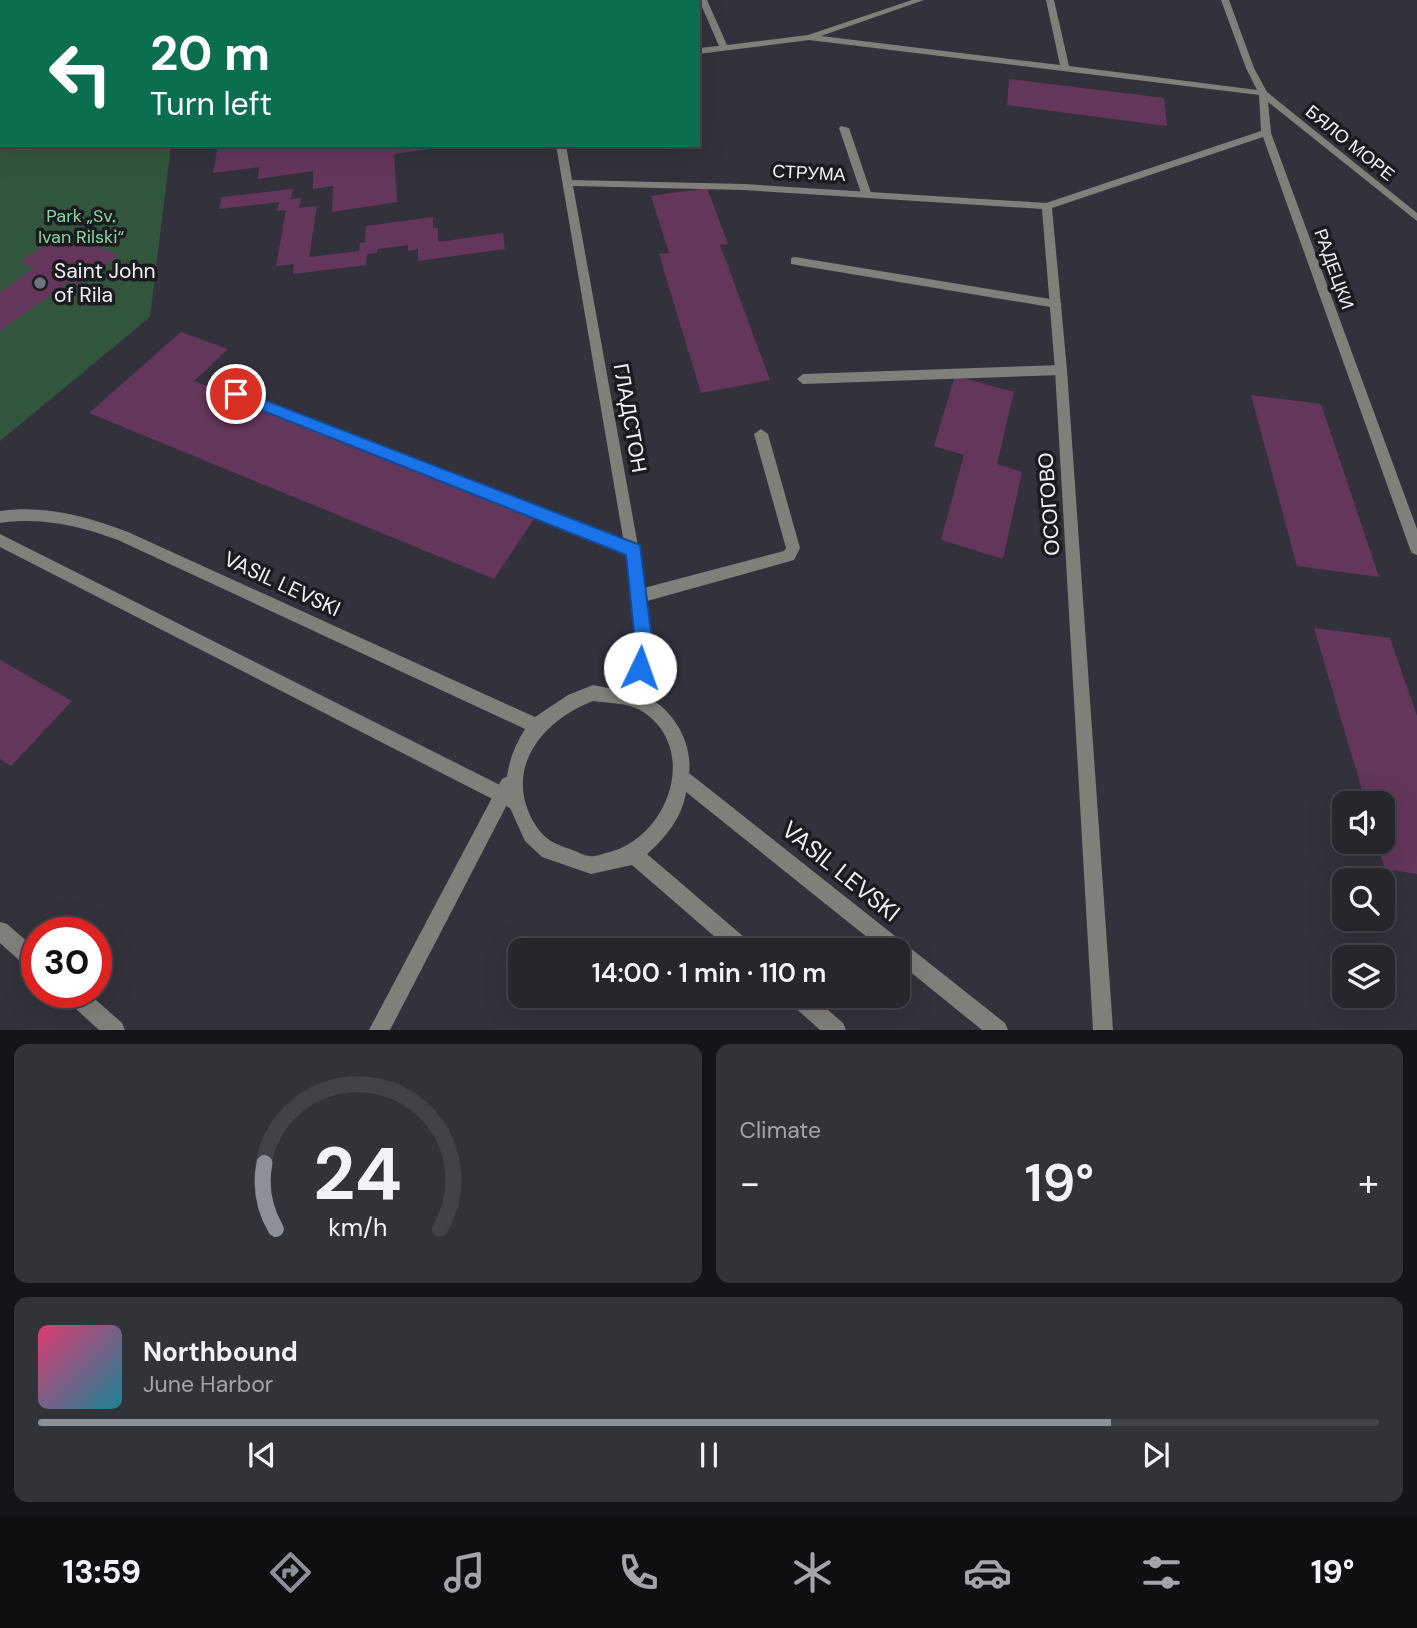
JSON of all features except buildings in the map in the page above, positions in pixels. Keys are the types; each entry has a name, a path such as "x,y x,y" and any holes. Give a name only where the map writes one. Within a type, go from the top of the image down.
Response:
{"street":[{"path":"703,0 724,48"},
{"path":"700,51 810,37 920,0"},
{"path":"1049,0 1065,68"},
{"name":"РАДЕЦКИ","path":"1225,0 1250,68 1263,93 1266,134 1417,549"},
{"path":"810,37 1263,93"},
{"name":"БЯЛО МОРЕ","path":"1263,93 1417,218"},
{"path":"845,128 866,193"},
{"path":"1047,206 1266,134"},
{"name":"ГЛАДСТОН","path":"561,147 634,550 642,632 635,698"},
{"name":"СТРУМА","path":"569,183 866,193 1047,206"},
{"name":"ОСОГОВО","path":"1047,206 1061,370 1102,1030"},
{"path":"795,261 1056,304"},
{"path":"803,379 1061,370"},
{"path":"236,394 634,550"},
{"path":"640,597 789,556 793,548 761,434"},
{"name":"VASIL LEVSKI","path":"0,517 25,514 54,516 123,536 536,726"},
{"path":"0,540 510,799 526,829 546,851 573,863 603,864 633,854 658,835 676,808 684,779 681,753 672,729 656,711 635,698 615,693 593,693 572,699 536,726 519,755 510,799 379,1030"},
{"name":"VASIL LEVSKI","path":"684,779 998,1030"},
{"path":"633,854 730,938"},
{"path":"0,931 21,949"},
{"path":"90,1008 115,1030"},
{"path":"811,1008 836,1030"}],"green space":[{"name":"Park „Sv. Ivan Rilski“","path":"0,147 171,147 150,317 0,441"}],"place":[{"name":"Saint John of Rila","path":"40,283"}],"route":[{"path":"236,394 634,550 642,632 640,668"}]}
